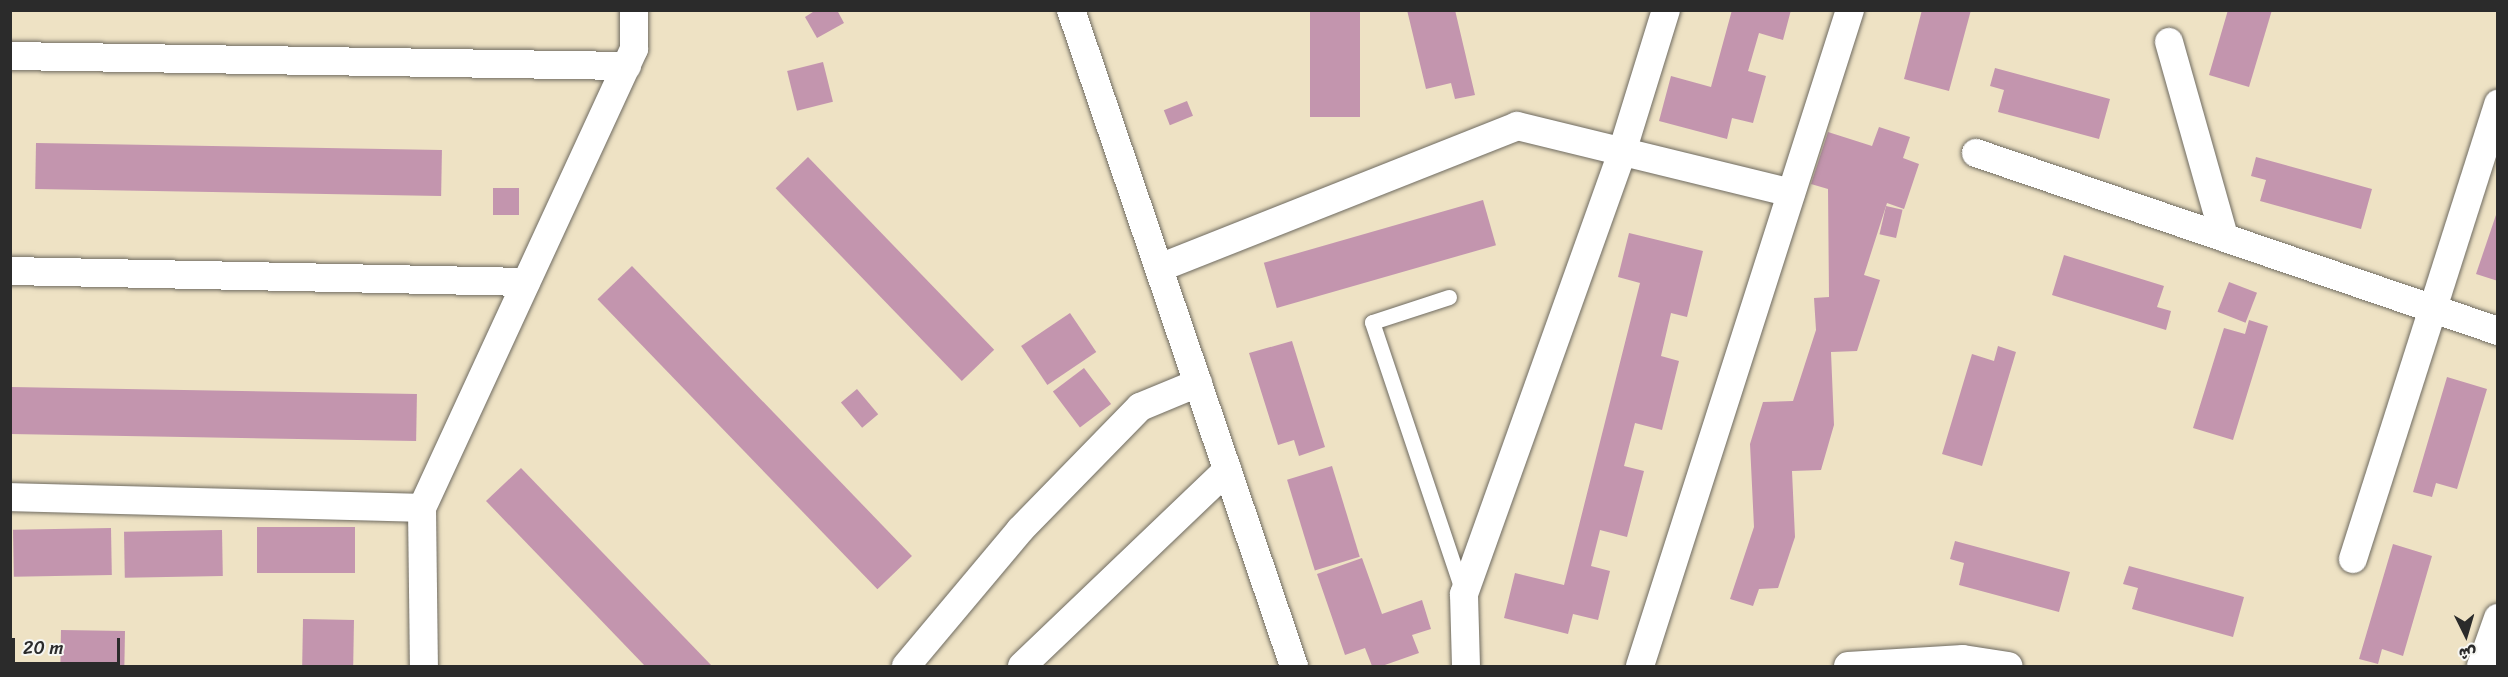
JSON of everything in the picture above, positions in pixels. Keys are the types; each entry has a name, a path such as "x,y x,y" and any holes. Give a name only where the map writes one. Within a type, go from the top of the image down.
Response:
{"street":[{"path":"424,666 422,508 627,66 634,49 634,10"},
{"path":"1071,10 1294,666"},
{"path":"1466,666 1464,594 1622,152 1666,10"},
{"path":"1640,666 1850,10"},
{"path":"2169,42 2223,237"},
{"path":"10,56 627,66"},
{"path":"2353,558 2498,104"},
{"path":"1159,268 1517,126 1791,193"},
{"path":"1976,153 2498,331"},
{"path":"10,271 526,282"},
{"path":"906,666 1020,530 1140,407 1198,383"},
{"path":"1022,666 1227,470"},
{"path":"10,497 422,508"},
{"path":"2481,666 2498,618"},
{"path":"1848,666 1963,658 2008,666"}],"lane":[{"path":"1449,297 1372,322 1464,594"}],"building":[{"path":"816,10 837,10 844,23 817,38 805,17"},
{"path":"1310,10 1360,10 1360,117 1310,117"},
{"path":"1407,10 1455,10 1475,95 1455,99 1451,83 1426,89"},
{"path":"1732,10 1791,10 1783,40 1759,33 1748,71 1766,76 1753,123 1732,118 1727,139 1659,121 1671,76 1711,87"},
{"path":"1922,10 1971,10 1949,91 1904,79"},
{"path":"2228,10 2272,10 2249,87 2209,75"},
{"path":"823,62 833,102 797,111 787,71"},
{"path":"1995,68 2110,99 2099,139 1998,112 2004,90 1990,86"},
{"path":"1187,101 1193,116 1170,125 1164,110"},
{"path":"1879,127 1910,137 1903,158 1919,164 1904,209 1887,203 1864,275 1880,280 1857,351 1831,352 1834,425 1821,470 1792,471 1795,537 1778,588 1759,589 1753,606 1730,599 1754,527 1750,444 1763,402 1793,401 1816,330 1814,298 1829,297 1828,189 1811,184 1828,132 1872,146"},
{"path":"36,143 442,150 441,196 35,189"},
{"path":"808,157 994,350 962,381 776,188"},
{"path":"2256,157 2372,189 2361,229 2260,201 2266,180 2251,176"},
{"path":"493,188 519,188 519,215 493,215"},
{"path":"1483,200 1496,245 1277,308 1264,263"},
{"path":"1886,206 1903,210 1896,238 1879,234"},
{"path":"2498,212 2498,281 2476,274"},
{"path":"1629,233 1703,251 1687,317 1671,313 1661,356 1679,361 1662,430 1635,423 1624,466 1644,471 1627,537 1600,530 1591,566 1610,571 1598,620 1573,614 1568,634 1504,618 1515,573 1564,585 1640,283 1618,277"},
{"path":"2064,255 2164,286 2157,307 2171,311 2166,330 2052,295"},
{"path":"632,266 912,556 877,589 597,299"},
{"path":"2229,282 2257,293 2246,323 2218,312"},
{"path":"1070,313 1096,352 1047,385 1021,346"},
{"path":"2249,320 2268,326 2233,440 2193,428 2224,328 2245,334"},
{"path":"1292,341 1325,447 1299,456 1294,440 1278,445 1249,353"},
{"path":"1998,346 2016,352 1982,466 1942,454 1972,354 1994,361"},
{"path":"1084,368 1111,404 1080,427 1053,391"},
{"path":"2447,377 2487,389 2457,489 2436,483 2432,497 2413,492"},
{"path":"11,387 417,394 416,441 10,434"},
{"path":"857,389 878,414 862,428 841,402"},
{"path":"1332,466 1360,557 1315,571 1287,480"},
{"path":"521,468 712,666 645,666 486,501"},
{"path":"257,527 355,527 355,573 257,573"},
{"path":"111,528 112,575 14,577 13,530"},
{"path":"222,530 223,576 125,578 124,532"},
{"path":"1955,541 2070,572 2059,612 1959,585 1964,563 1950,559"},
{"path":"2393,544 2432,556 2403,656 2382,649 2378,664 2359,659"},
{"path":"1362,558 1382,614 1422,600 1431,629 1412,635 1419,653 1382,666 1372,666 1365,648 1345,655 1317,574"},
{"path":"2129,566 2244,597 2233,637 2132,609 2138,588 2123,584"},
{"path":"303,619 354,620 353,666 302,666"},
{"path":"61,630 125,631 124,666 60,666"}]}
